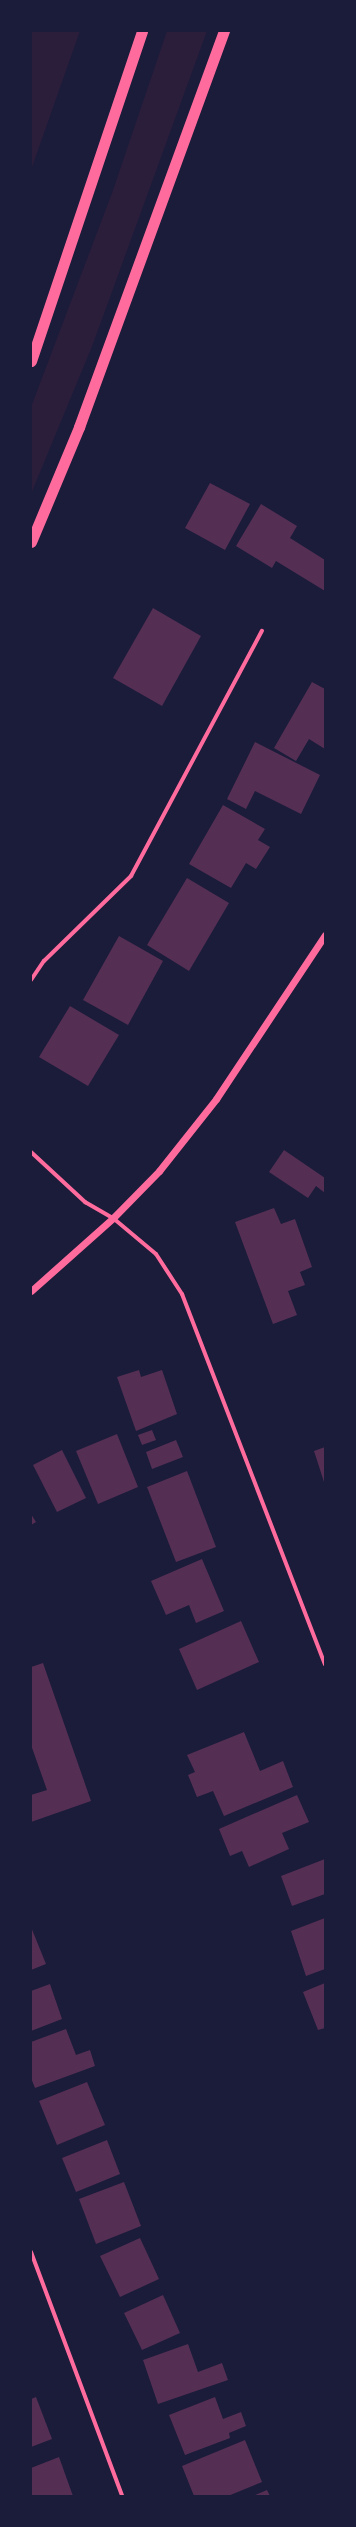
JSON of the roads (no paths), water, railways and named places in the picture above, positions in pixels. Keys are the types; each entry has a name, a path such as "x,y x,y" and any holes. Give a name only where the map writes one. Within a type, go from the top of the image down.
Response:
{"highway":[{"path":"31,361 142,31"},
{"path":"31,542 79,428 224,31"}],"street":[{"path":"31,980 44,960 131,876 262,631"},
{"path":"31,1292 113,1218 159,1171 216,1099 325,935"},
{"path":"31,1152 85,1202 113,1218 156,1254 182,1294 325,1664"},
{"path":"31,2252 122,2496"}]}
